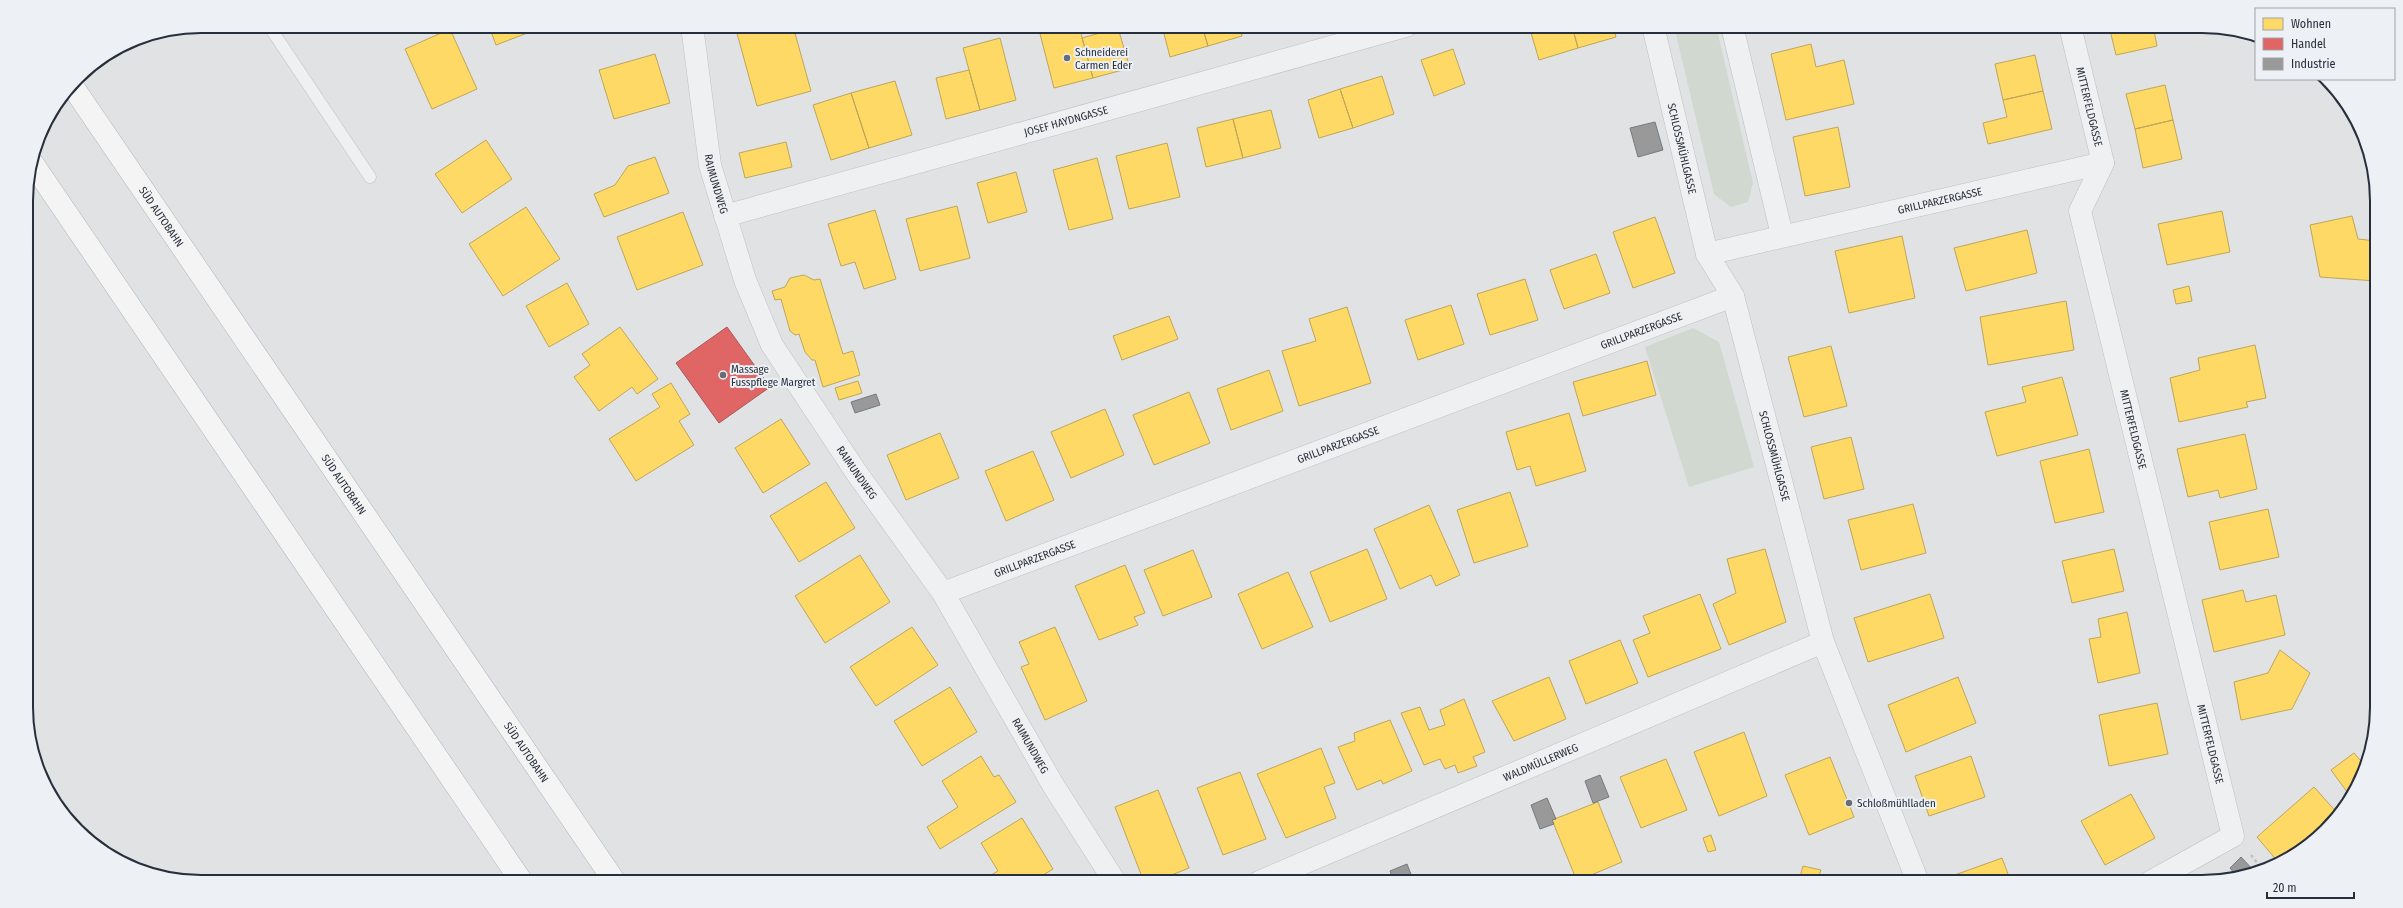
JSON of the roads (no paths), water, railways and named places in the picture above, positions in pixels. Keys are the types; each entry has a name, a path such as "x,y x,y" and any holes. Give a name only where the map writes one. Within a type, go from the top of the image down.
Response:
{"highway":[{"name":"SÜD AUTOBAHN","path":"75,90 610,875"},
{"path":"36,169 517,875"}],"street":[{"name":"RAIMUNDWEG","path":"693,33 710,165 745,280 772,345 856,472 943,593 1053,785 1111,875"},
{"name":"JOSEF HAYDNGASSE","path":"725,216 1381,33"},
{"name":"SCHLOSSMÜHLGASSE","path":"1655,33 1707,254 1733,296 1823,642 1915,875"},
{"path":"1734,33 1782,235"},
{"name":"MITTERFELDGASSE","path":"2072,33 2103,163 2080,211 2233,836 2163,875"},
{"name":"GRILLPARZERGASSE","path":"1707,254 1782,235 2103,163"},
{"name":"GRILLPARZERGASSE","path":"943,593 1733,296"},
{"name":"WALDMÜLLERWEG","path":"1275,875 1823,642"}],"lane":[{"path":"274,33 370,177"}],"place":[{"name":"Schneiderei Carmen Eder","path":"1067,58"},
{"name":"Massage Fusspflege Margret","path":"723,375"},
{"name":"Schloßmühlladen","path":"1849,803"}]}
